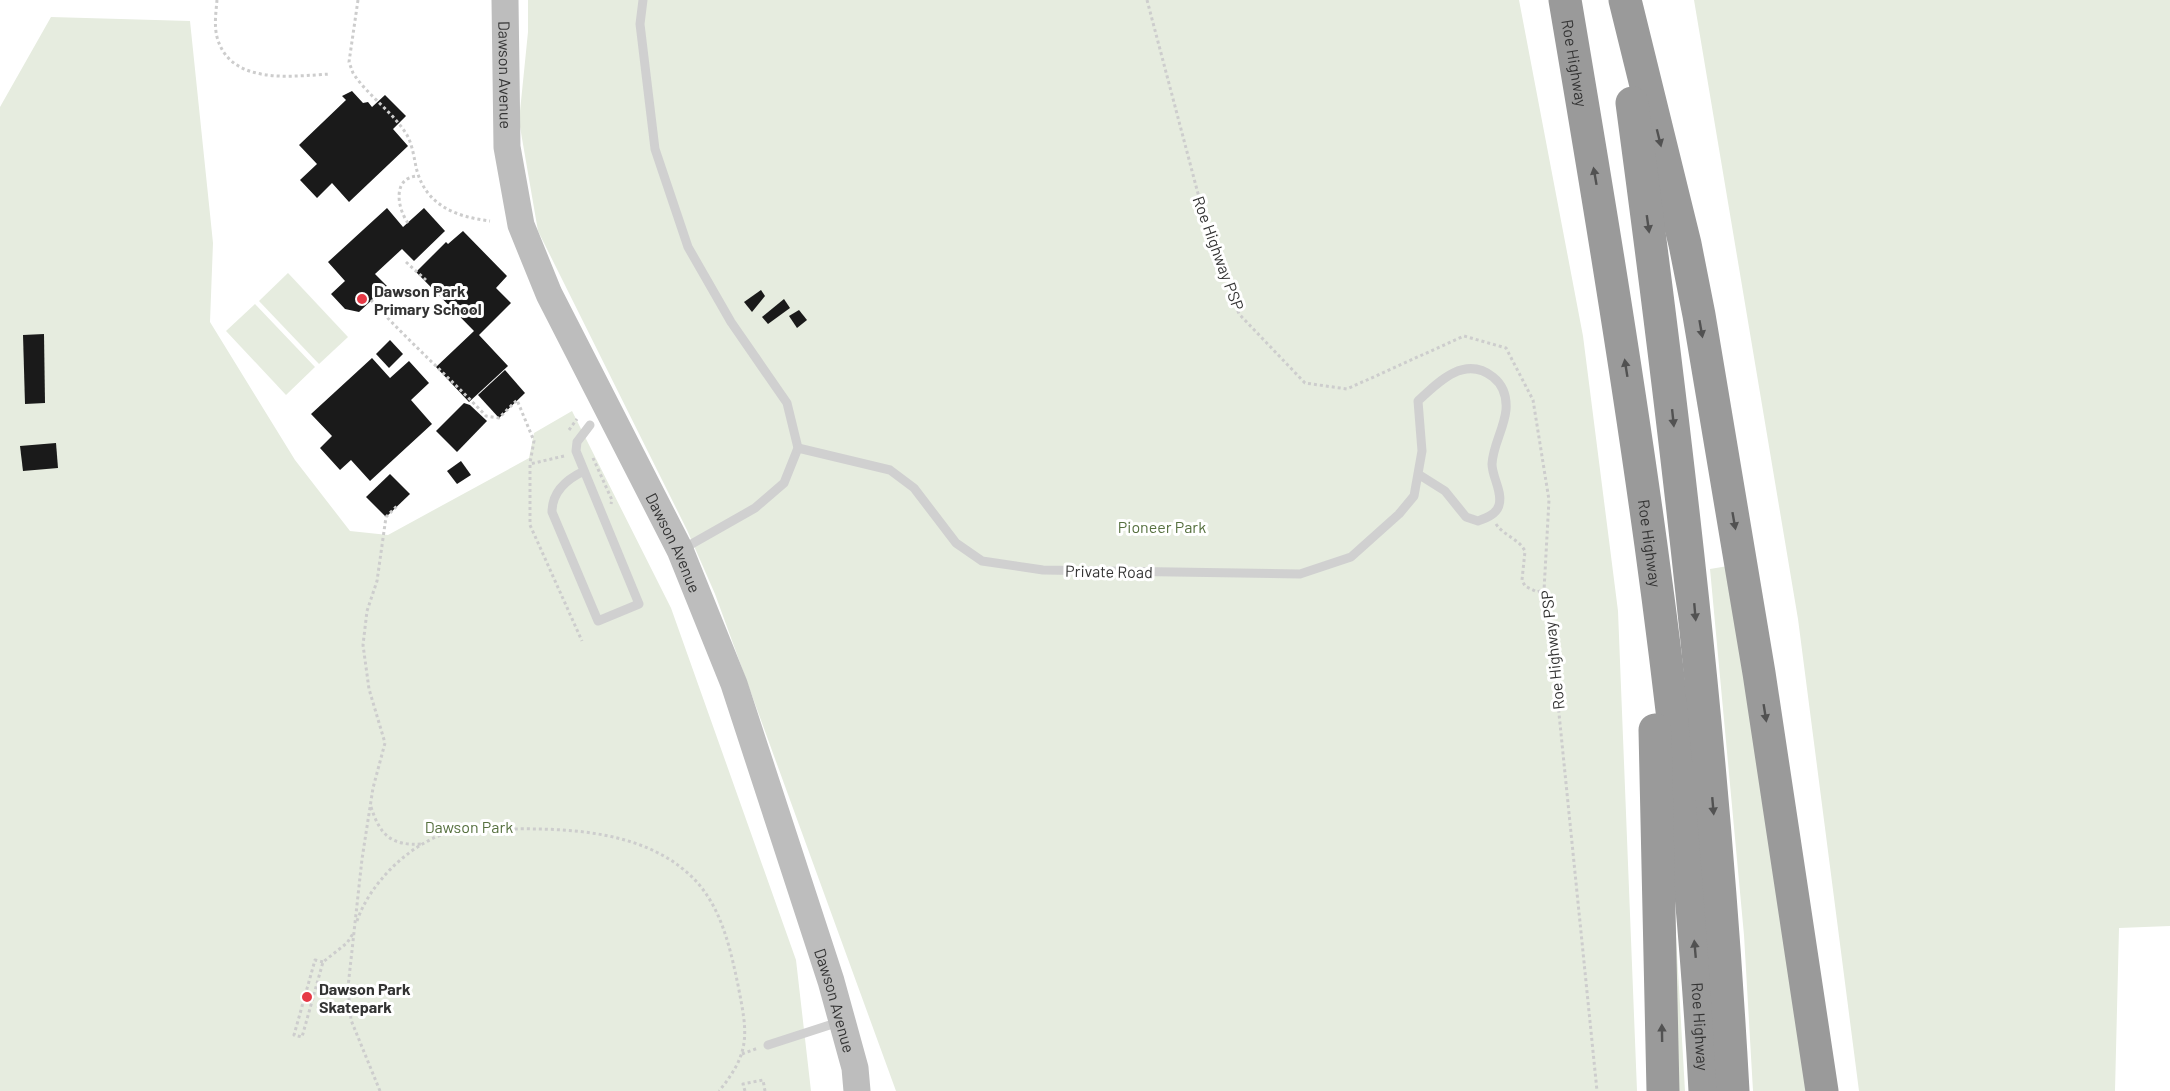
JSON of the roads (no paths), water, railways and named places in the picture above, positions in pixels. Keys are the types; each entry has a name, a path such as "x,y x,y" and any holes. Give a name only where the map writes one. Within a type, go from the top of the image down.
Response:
{"highway":[{"name":"Roe Highway","path":"1565,0 1628,382 1657,593 1681,800 1706,1091"},
{"name":"Roe Highway","path":"1618,0 1667,363 1693,591 1714,817 1733,1091"},
{"path":"1625,0 1685,244 1697,305 1759,673 1822,1091"},
{"path":"1657,593 1654,758 1663,1091"}],"main road":[{"name":"Dawson Avenue","path":"505,0 507,147 521,225 549,294 680,550 734,684 842,1021 855,1068 857,1091"}],"lane":[{"path":"643,0 640,24 655,149 688,247 731,322 787,404 798,448 784,483 770,496 755,508 680,550"},
{"name":"Private Road","path":"798,448 890,470 914,488 956,543 982,561 1043,570 1300,574 1351,557 1406,505 1414,496 1422,451 1418,401 1442,379 1457,370 1473,367 1485,371 1499,382 1505,394 1506,409 1495,443 1492,462 1500,503 1490,516 1478,521 1466,517 1445,491 1418,474"},
{"path":"584,471 574,476 558,490 553,499 552,512 598,621 639,604 576,451 578,442 590,425"},
{"path":"768,1045 842,1021"}],"place":[{"name":"Dawson Park Primary School","path":"362,299"},
{"name":"Dawson Park Skatepark","path":"307,997"}],"park label":[{"name":"Pioneer Park","path":"1162,526"},
{"name":"Dawson Park","path":"469,826"}]}
